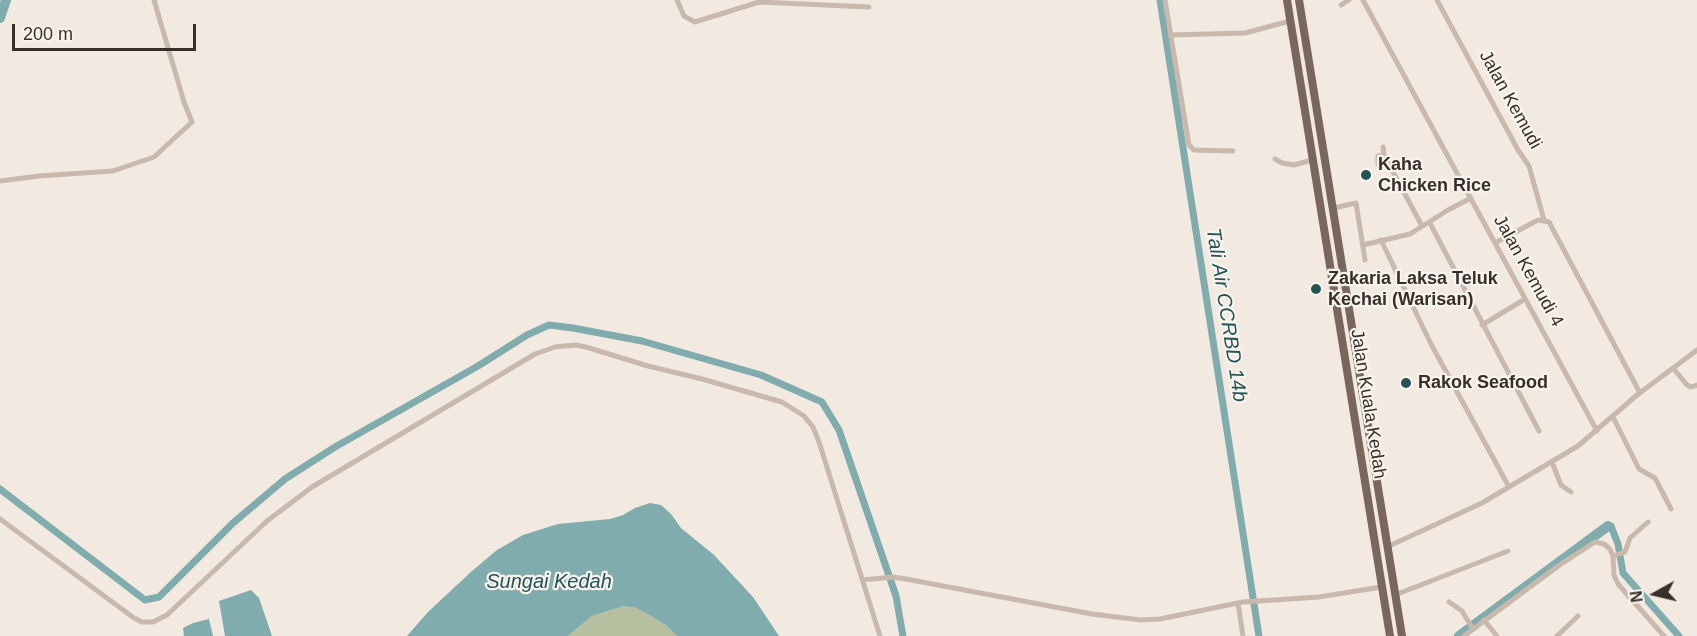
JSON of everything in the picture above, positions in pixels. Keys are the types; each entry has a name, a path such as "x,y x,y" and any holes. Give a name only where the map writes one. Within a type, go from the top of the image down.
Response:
{"main road":[{"name":"Jalan Kuala Kedah","path":"1287,0 1390,636"},
{"name":"Jalan Kuala Kedah","path":"1299,0 1402,636"},
{"path":"1339,325 1351,322"},
{"path":"1364,485 1376,479"}],"street":[{"path":"0,181 74,173 106,173 142,162 157,155 192,122 154,0"},
{"path":"677,0 684,16 695,22 759,1 869,7"},
{"path":"1166,0 1190,146 1198,150 1233,151"},
{"path":"1341,5 1349,0"},
{"name":"Jalan Kemudi 4","path":"1363,0 1597,431"},
{"name":"Jalan Kemudi","path":"1439,1 1529,166 1544,220 1549,222 1640,393"},
{"path":"1170,34 1245,33 1290,21"},
{"path":"1383,147 1384,154 1422,226"},
{"path":"1378,164 1378,156 1384,154"},
{"path":"1275,159 1294,165 1312,160"},
{"path":"1363,245 1410,234 1471,198"},
{"path":"1334,208 1356,203 1365,260"},
{"path":"1495,243 1538,220 1544,220"},
{"path":"1431,225 1539,431"},
{"path":"1381,240 1431,344 1509,487"},
{"path":"1482,325 1525,299"},
{"path":"0,519 127,614 142,622 153,622 167,615 267,521 312,487 515,365 548,349 575,345 782,402 804,416 813,427 820,445 880,636"},
{"path":"1387,547 1475,506 1578,446 1640,393 1697,350"},
{"path":"1673,368 1687,385 1697,386"},
{"path":"1613,417 1639,469 1653,476 1671,509"},
{"path":"1552,462 1561,486 1571,492"},
{"path":"1614,556 1623,553 1630,538 1648,522"},
{"path":"1464,636 1471,627 1595,542 1607,546 1614,556 1614,575 1618,584 1664,636"},
{"path":"1395,595 1508,550"},
{"path":"862,580 893,577 1092,614 1141,620 1166,618 1262,600 1318,597 1381,587"},
{"path":"1449,602 1462,611 1471,627"},
{"path":"1241,603 1243,636"},
{"path":"1560,635 1578,616"},
{"path":"1484,620 1497,636"}],"green space":[{"path":"624,606 636,608 651,616 667,626 677,636 568,636 592,616"}],"water":[{"name":"Sungai Kedah","path":"650,503 661,505 681,528 714,555 753,597 779,636 677,636 667,626 651,616 636,608 624,606 592,616 568,636 407,636 428,612 472,571 497,550 523,535 558,524 610,519"},
{"path":"251,590 259,598 272,636 225,636 219,601"},
{"path":"209,619 213,636 184,636 183,628"}],"waterway":[{"path":"0,18 6,0"},
{"name":"Tali Air CCRBD 14b","path":"1160,0 1259,636"},
{"path":"0,489 145,600 159,597 233,523 285,479 335,447 478,366 527,335 549,325 573,328 642,341 761,375 822,402 839,430 896,596 903,636"},
{"path":"1608,526 1611,526 1618,544 1623,573 1679,636"},
{"path":"1459,636 1608,526"}],"place":[{"name":"Kaha Chicken Rice","path":"1366,175"},
{"name":"Zakaria Laksa Teluk Kechai (Warisan)","path":"1316,289"},
{"name":"Rakok Seafood","path":"1406,383"}]}
